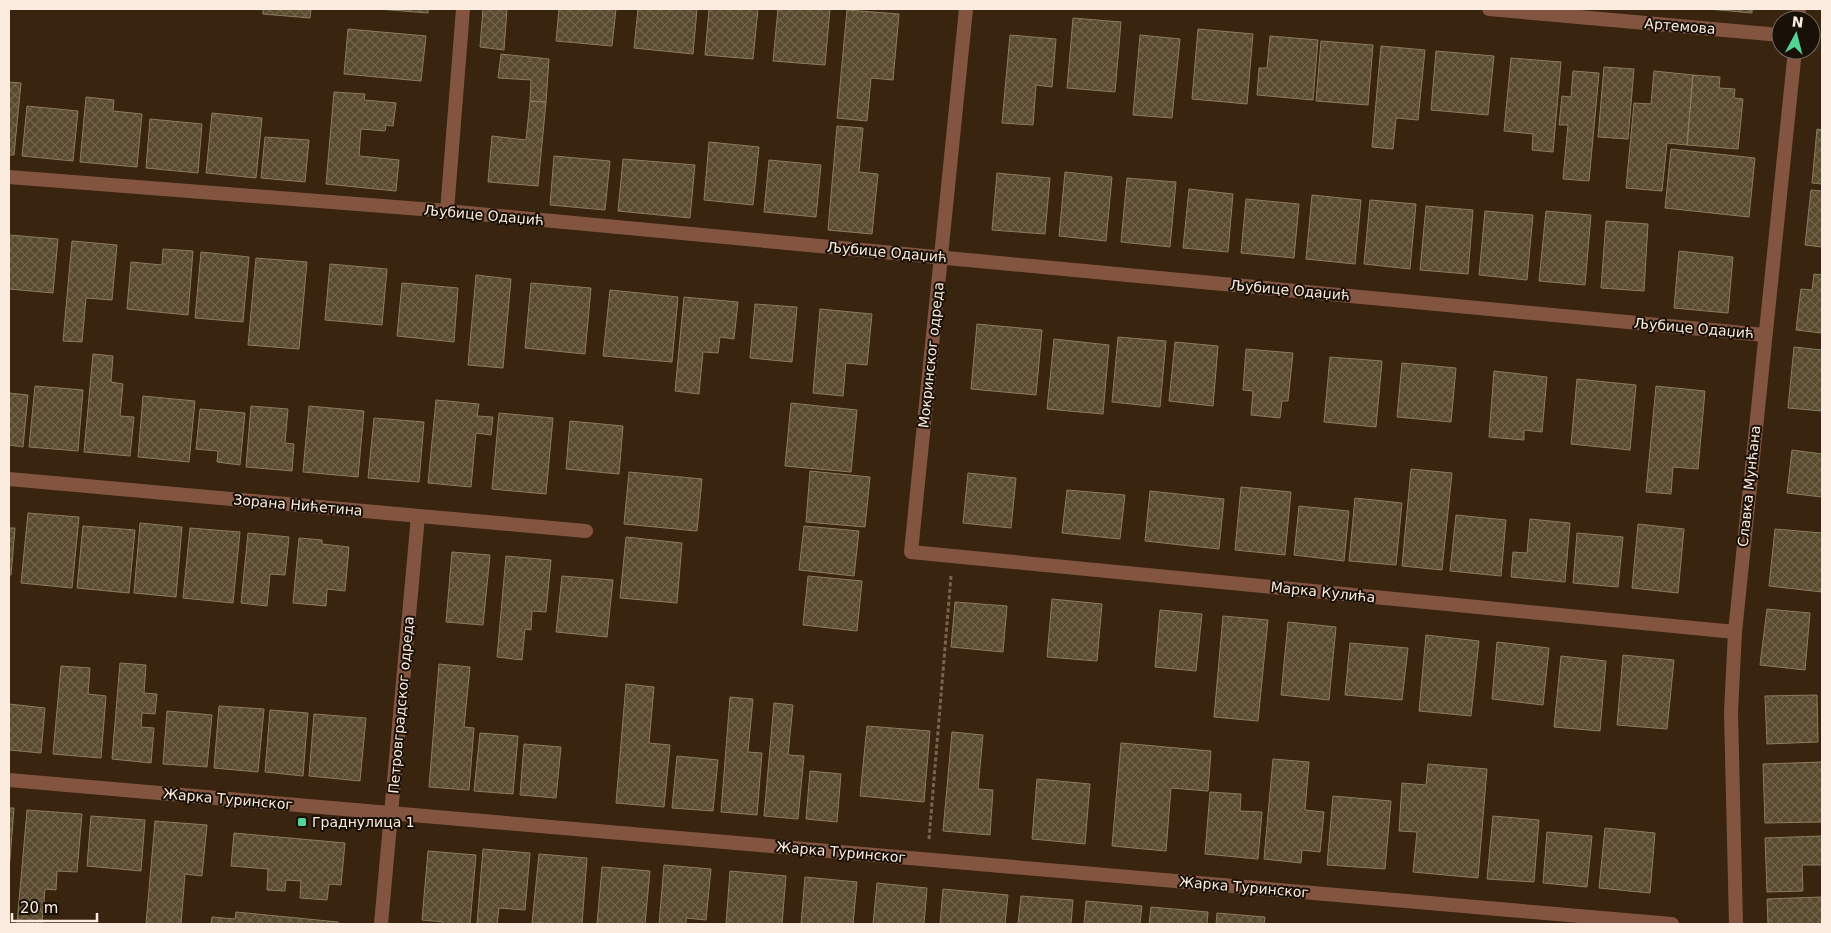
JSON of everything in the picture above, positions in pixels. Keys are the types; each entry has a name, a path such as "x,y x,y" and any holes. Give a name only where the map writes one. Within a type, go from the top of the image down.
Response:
{"street":[{"path":"447,211 463,9"},
{"name":"Мокринског одреда","path":"911,552 966,9"},
{"name":"Артемова","path":"1489,9 1771,34"},
{"name":"Славка Мунћана","path":"1736,924 1731,712 1734,632 1794,60"},
{"name":"Љубице Одаџић","path":"9,177 447,211 1765,335"},
{"name":"Зорана Нићетина","path":"9,479 586,531"},
{"name":"Петровградског одреда","path":"381,924 418,516"},
{"name":"Марка Кулића","path":"911,552 1734,632"},
{"name":"Жарка Туринског","path":"9,780 1672,924"}],"path":[{"path":"928,860 953,556"}],"building":[{"path":"263,9 311,9 310,18 263,14"},
{"path":"378,9 428,9 428,13"},
{"path":"483,9 507,9 504,50 480,47"},
{"path":"559,9 616,9 612,46 556,41"},
{"path":"638,9 697,9 693,54 634,48"},
{"path":"709,9 758,9 753,59 705,55"},
{"path":"778,9 830,9 825,65 773,61"},
{"path":"1708,9 1752,9 1752,13"},
{"path":"847,10 899,14 893,80 871,78 867,121 837,118"},
{"path":"1073,18 1121,22 1115,92 1067,88"},
{"path":"348,29 426,36 421,81 344,74"},
{"path":"1198,29 1253,34 1247,104 1192,99"},
{"path":"1010,35 1056,39 1052,87 1036,85 1033,125 1002,123"},
{"path":"1140,35 1180,39 1172,118 1133,115"},
{"path":"1270,36 1318,40 1313,100 1257,95 1259,68 1267,68"},
{"path":"1321,41 1373,45 1368,105 1316,101"},
{"path":"1381,46 1425,50 1418,120 1396,118 1393,149 1372,147"},
{"path":"1436,51 1494,56 1488,115 1431,110"},
{"path":"501,54 549,59 546,102 530,101 531,80 498,78"},
{"path":"1511,58 1561,62 1553,152 1532,150 1533,134 1504,131"},
{"path":"1604,67 1634,69 1628,139 1598,137"},
{"path":"1573,71 1599,73 1589,181 1563,179 1568,125 1559,125 1562,96 1571,97"},
{"path":"1654,71 1693,75 1687,145 1667,143 1662,191 1626,188 1634,103 1651,104"},
{"path":"1693,75 1720,77 1719,88 1735,89 1734,98 1743,99 1738,149 1687,145"},
{"path":"9,82 21,83 14,155 9,155"},
{"path":"334,92 365,94 364,100 396,103 393,126 386,125 385,131 361,129 359,156 399,160 396,191 326,184"},
{"path":"86,97 114,100 113,111 142,114 137,167 80,162"},
{"path":"530,101 546,102 538,186 488,182 492,136 526,140"},
{"path":"27,106 78,111 73,161 22,156"},
{"path":"212,113 262,118 256,178 206,173"},
{"path":"150,119 202,124 198,173 146,168"},
{"path":"837,126 863,128 859,172 878,174 872,234 828,230"},
{"path":"1817,129 1822,130 1822,184 1812,183"},
{"path":"265,137 309,140 305,182 261,178"},
{"path":"709,142 759,147 753,205 704,200"},
{"path":"1671,149 1755,158 1749,217 1665,208"},
{"path":"554,156 610,161 605,210 550,205"},
{"path":"623,159 695,165 690,218 618,211"},
{"path":"769,160 821,165 816,217 764,212"},
{"path":"1065,172 1112,177 1106,241 1059,236"},
{"path":"997,173 1050,178 1045,234 992,230"},
{"path":"1127,178 1176,182 1170,247 1121,242"},
{"path":"1189,189 1233,194 1228,252 1183,248"},
{"path":"1811,190 1822,191 1822,247 1805,245"},
{"path":"1312,195 1361,200 1355,264 1306,259"},
{"path":"1246,199 1299,204 1294,258 1241,253"},
{"path":"1370,200 1416,204 1410,269 1364,264"},
{"path":"1426,206 1473,210 1468,274 1420,270"},
{"path":"1485,211 1533,215 1527,280 1479,275"},
{"path":"1546,211 1591,215 1585,285 1539,281"},
{"path":"1606,221 1648,224 1644,291 1601,288"},
{"path":"9,235 58,239 53,293 9,289"},
{"path":"72,241 117,245 112,300 86,298 82,342 63,341"},
{"path":"163,249 193,251 188,315 127,309 131,262 162,265"},
{"path":"1679,251 1733,257 1728,313 1674,308"},
{"path":"201,252 249,257 243,322 195,318"},
{"path":"256,258 307,262 299,349 248,345"},
{"path":"330,264 387,269 382,325 325,320"},
{"path":"1814,274 1822,275 1822,333 1796,330 1801,289 1812,290"},
{"path":"476,275 511,279 503,368 468,365"},
{"path":"402,283 458,288 454,342 397,336"},
{"path":"531,283 591,288 585,354 525,348"},
{"path":"610,290 678,297 672,362 603,356"},
{"path":"684,297 738,302 734,339 720,337 718,353 703,352 699,394 675,391"},
{"path":"755,304 797,307 792,362 750,358"},
{"path":"820,309 872,314 867,365 846,363 843,396 813,393"},
{"path":"977,324 1042,330 1036,395 971,389"},
{"path":"1118,337 1166,341 1160,407 1112,402"},
{"path":"1054,339 1109,345 1103,414 1047,409"},
{"path":"1175,342 1218,346 1213,406 1169,401"},
{"path":"1794,347 1822,350 1822,411 1788,408"},
{"path":"1246,349 1293,353 1288,401 1282,401 1280,418 1251,415 1253,391 1243,390"},
{"path":"93,354 113,356 111,382 123,384 120,416 134,417 130,456 84,452"},
{"path":"1330,357 1382,361 1376,427 1324,422"},
{"path":"1402,363 1456,368 1451,422 1397,417"},
{"path":"1494,371 1547,377 1542,432 1524,430 1524,440 1489,437"},
{"path":"1577,379 1636,385 1630,450 1571,444"},
{"path":"35,386 83,390 78,451 29,447"},
{"path":"1656,386 1705,391 1698,469 1673,467 1671,494 1646,492"},
{"path":"9,393 28,395 23,447 9,445"},
{"path":"143,396 195,401 189,462 138,457"},
{"path":"436,400 479,404 477,416 493,417 491,435 476,433 471,487 428,483"},
{"path":"791,403 857,410 851,472 785,466"},
{"path":"251,406 288,409 285,443 294,444 292,471 246,467"},
{"path":"309,406 364,411 358,477 303,472"},
{"path":"200,409 245,413 240,465 217,462 218,451 196,449"},
{"path":"499,413 553,418 546,494 492,489"},
{"path":"374,418 424,422 419,482 368,478"},
{"path":"570,421 623,426 619,474 566,469"},
{"path":"1792,450 1822,454 1822,497 1787,493"},
{"path":"1411,469 1452,473 1442,570 1402,566"},
{"path":"810,471 870,477 865,527 806,522"},
{"path":"629,472 702,479 697,531 624,524"},
{"path":"968,473 1016,478 1011,528 963,523"},
{"path":"1241,487 1291,492 1285,555 1235,550"},
{"path":"1067,490 1125,495 1120,539 1062,533"},
{"path":"1150,491 1224,499 1219,549 1145,541"},
{"path":"1355,498 1402,503 1396,565 1349,561"},
{"path":"1299,506 1349,511 1344,561 1294,555"},
{"path":"28,513 79,517 72,588 21,583"},
{"path":"1456,515 1506,520 1501,576 1450,571"},
{"path":"1530,519 1570,523 1565,582 1511,577 1513,552 1527,553"},
{"path":"140,523 182,527 176,597 134,593"},
{"path":"1638,524 1684,529 1678,593 1632,588"},
{"path":"83,526 135,530 129,593 77,588"},
{"path":"804,526 859,531 854,576 799,570"},
{"path":"9,528 15,528 11,575 9,575"},
{"path":"190,528 240,532 233,603 183,598"},
{"path":"1775,529 1822,533 1822,592 1769,586"},
{"path":"248,533 289,537 285,575 270,574 267,606 241,603"},
{"path":"1577,533 1623,537 1618,587 1573,583"},
{"path":"626,537 682,543 677,603 620,598"},
{"path":"299,538 322,540 322,544 349,547 345,591 327,589 326,606 293,603"},
{"path":"452,552 490,555 483,625 446,622"},
{"path":"506,556 551,560 546,612 532,611 531,630 525,629 522,660 497,657"},
{"path":"562,576 613,580 607,637 556,632"},
{"path":"808,576 862,581 857,631 803,625"},
{"path":"1052,599 1102,604 1097,661 1047,657"},
{"path":"955,602 1007,606 1003,652 951,647"},
{"path":"1767,609 1810,613 1805,670 1760,665"},
{"path":"1160,610 1202,614 1196,671 1155,667"},
{"path":"1223,616 1268,620 1258,721 1214,717"},
{"path":"1288,622 1336,627 1329,700 1281,695"},
{"path":"1426,635 1479,641 1471,716 1419,711"},
{"path":"1497,642 1549,648 1543,705 1492,699"},
{"path":"1350,643 1408,648 1402,700 1345,695"},
{"path":"1623,655 1674,660 1667,729 1617,725"},
{"path":"1561,656 1606,661 1600,731 1554,727"},
{"path":"120,663 146,665 144,693 157,694 155,714 142,713 141,727 154,728 151,763 112,759"},
{"path":"439,664 470,667 464,727 474,728 469,790 429,787"},
{"path":"61,666 90,668 88,694 106,696 101,758 53,754"},
{"path":"626,684 654,687 649,743 670,745 664,807 616,803"},
{"path":"1817,695 1818,742 1767,744 1765,696"},
{"path":"730,697 753,699 748,752 762,753 757,815 721,812"},
{"path":"774,703 793,705 788,755 804,756 798,819 764,816"},
{"path":"9,704 45,708 41,753 9,750"},
{"path":"219,706 264,709 258,772 214,768"},
{"path":"270,710 308,713 303,776 265,772"},
{"path":"167,711 212,715 207,767 163,764"},
{"path":"314,714 366,718 360,781 309,776"},
{"path":"867,726 930,731 924,802 860,796"},
{"path":"952,732 983,735 978,789 993,790 990,835 943,831"},
{"path":"480,733 518,736 513,794 474,791"},
{"path":"1121,743 1211,751 1208,791 1171,788 1166,851 1112,846"},
{"path":"524,744 561,747 556,798 520,795"},
{"path":"677,756 718,760 713,811 672,808"},
{"path":"1273,759 1309,762 1305,810 1324,812 1320,852 1302,850 1301,863 1264,859"},
{"path":"1822,762 1822,822 1765,823 1763,764"},
{"path":"1428,764 1487,769 1478,878 1413,872 1417,832 1399,831 1402,783 1426,785"},
{"path":"810,771 841,774 837,822 806,819"},
{"path":"1037,779 1090,784 1085,844 1032,839"},
{"path":"1210,792 1241,794 1240,811 1262,812 1258,859 1205,854"},
{"path":"1333,796 1391,801 1385,869 1327,865"},
{"path":"9,808 14,808 9,871"},
{"path":"27,810 82,814 77,872 57,871 56,890 45,889 42,924 17,924"},
{"path":"91,816 145,820 141,871 87,866"},
{"path":"1493,816 1539,820 1534,882 1487,879"},
{"path":"155,821 207,825 202,876 185,874 181,924 146,924"},
{"path":"1605,828 1655,833 1650,893 1599,888"},
{"path":"1547,832 1592,836 1587,887 1543,883"},
{"path":"234,833 345,843 341,885 329,884 327,900 300,898 301,881 286,880 285,891 267,890 268,869 231,866"},
{"path":"1822,836 1822,865 1802,865 1803,891 1767,892 1765,838"},
{"path":"483,849 530,853 525,910 499,908 497,924 477,924"},
{"path":"428,851 476,855 470,924 442,924 443,922 422,920"},
{"path":"539,854 587,858 582,924 532,923"},
{"path":"664,865 711,869 706,920 686,918 686,924 659,924"},
{"path":"602,867 650,871 645,924 597,924"},
{"path":"730,871 786,876 782,924 726,924"},
{"path":"805,877 857,882 853,924 801,924"},
{"path":"877,883 927,888 924,924 873,924"},
{"path":"943,889 1008,895 1005,924 940,924"},
{"path":"1021,896 1073,900 1071,924 1018,924"},
{"path":"1822,897 1822,924 1768,924 1767,899"},
{"path":"1086,901 1142,906 1140,924 1084,924"},
{"path":"1151,907 1208,912 1207,924 1149,924"},
{"path":"236,912 338,922 338,924 211,924 212,917 235,919"},
{"path":"1217,913 1265,917 1264,924 1216,924"}],"place":[{"name":"Граднулица 1","path":"302,822"}]}
